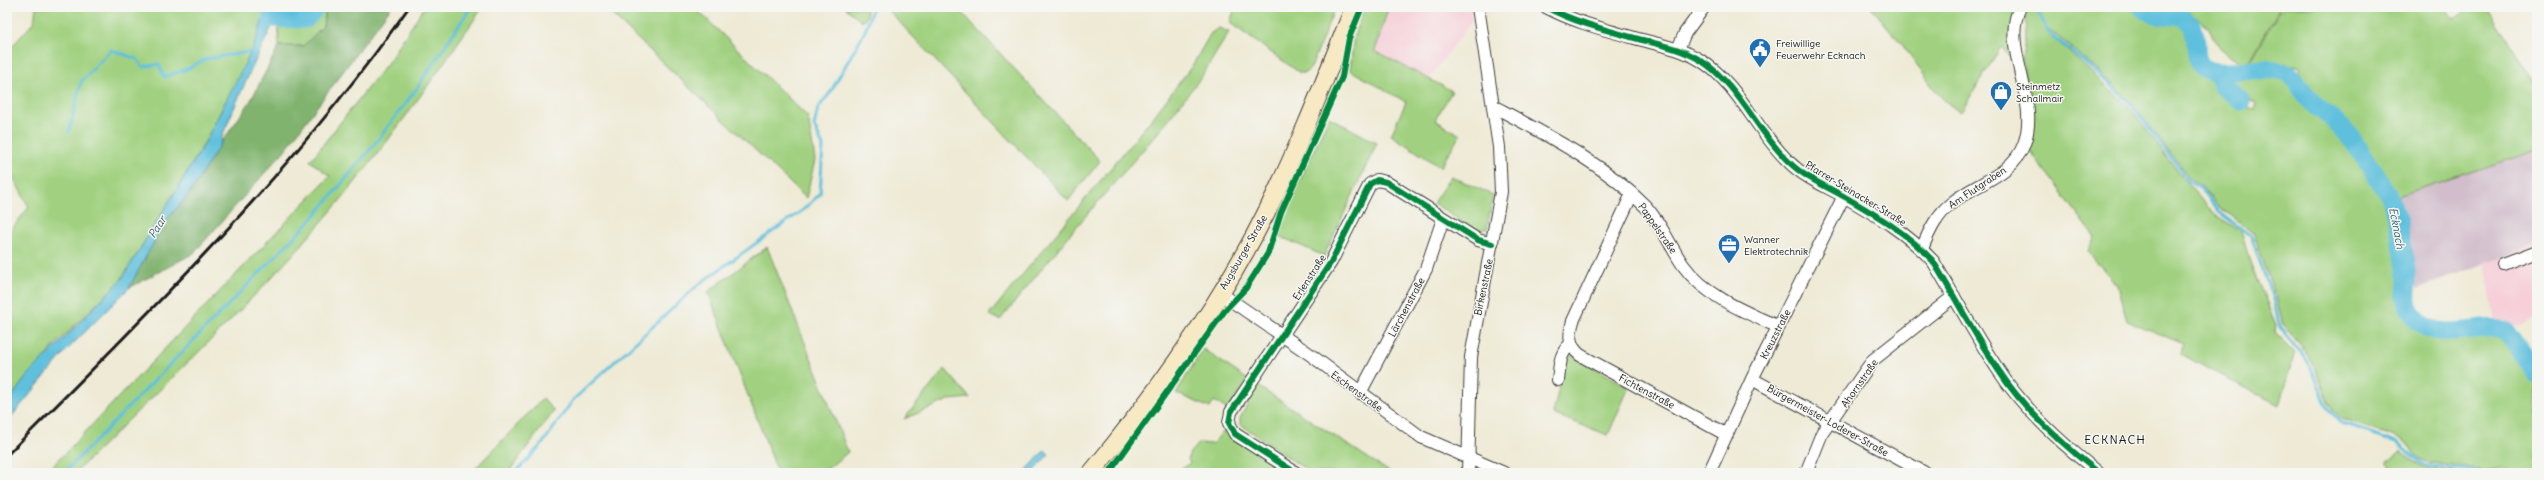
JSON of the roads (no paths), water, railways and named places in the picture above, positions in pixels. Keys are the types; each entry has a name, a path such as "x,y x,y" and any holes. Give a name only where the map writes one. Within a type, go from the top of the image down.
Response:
{"main road":[{"name":"Augsburger Straße","path":"1091,473 1167,374 1220,293 1268,208 1305,128 1354,7"}],"street":[{"name":"Birkenstraße","path":"1468,473 1471,357 1501,192 1500,147 1478,7"},
{"name":"Pfarrer-Steinacker-Straße","path":"1546,7 1582,22 1678,49 1699,60 1725,80 1765,137 1790,164 1813,180 1844,196 1894,226 1922,249 1933,261 2000,372 2023,403 2063,444 2099,473"},
{"name":"Am Flutgraben","path":"1922,249 1930,230 1944,210 1963,194 2015,162 2025,142 2029,113 2015,30 2020,7"},
{"path":"1678,49 1698,9"},
{"name":"Pappelstraße","path":"1493,106 1577,154 1632,194 1646,207 1684,266 1698,281 1717,296 1779,327"},
{"name":"Erlenstraße","path":"1296,473 1235,434 1229,423 1231,412 1331,262 1370,184 1377,180 1386,182 1478,240 1492,244"},
{"path":"1558,380 1560,359 1565,349 1571,344 1570,337 1574,321 1632,194"},
{"name":"Kreuzstraße","path":"1709,473 1752,379 1844,196"},
{"name":"Lärchenstraße","path":"1360,393 1426,269 1443,219"},
{"path":"2503,264 2537,251"},
{"name":"Eschenstraße","path":"1220,293 1421,437 1468,460 1504,473"},
{"name":"Ahornstraße","path":"1806,473 1822,433 1873,360 1954,296"},
{"name":"Fichtenstraße","path":"1571,344 1580,355 1727,435"},
{"name":"Bürgermeister-Loderer-Straße","path":"1752,379 1925,473"}],"water":[{"path":"267,7 276,7 275,20 240,95 223,134 221,143 189,194 165,222 129,288 66,351 7,422 7,403 27,376 121,280 203,146 253,48"},
{"path":"1045,450 1049,454 1032,473 1024,473"}],"waterway":[{"name":"Paar","path":"271,18 306,19 316,7"},
{"path":"64,473 312,219 374,145 417,88 471,7"},
{"path":"515,473 543,443 573,400 699,284 803,210 820,194 823,146 814,126 818,108 830,93 865,31 873,7"},
{"path":"2036,7 2048,32 2109,83 2132,106 2188,181 2201,189 2219,212 2251,236 2273,299 2280,327 2299,350 2311,368 2327,406 2341,423 2396,442 2425,465 2486,473"},
{"name":"Ecknach","path":"2143,7 2154,14 2181,17 2186,20 2191,25 2194,32 2198,60 2201,66 2207,70 2217,72 2268,70 2286,73 2293,78 2307,97 2339,125 2349,136 2374,172 2389,198 2397,217 2406,266 2407,300 2410,310 2414,316 2429,328 2439,331 2461,332 2484,329 2506,330 2537,374"},
{"path":"69,132 81,82 111,50 137,59 143,67 159,64 164,77 187,69 206,59 254,51"},
{"name":"Ecknach","path":"2217,72 2221,84 2241,101"},
{"path":"2486,473 2497,471 2505,473"}],"railway":[{"path":"7,455 218,240 317,127 364,68 409,7"}],"place":[{"name":"Freiwillige Feuerwehr Ecknach","path":"1760,68"},
{"name":"Steinmetz Schallmair","path":"2001,112"},
{"name":"Wanner Elektrotechnik","path":"1729,264"}],"district":[{"name":"ECKNACH","path":"2115,440"}]}
